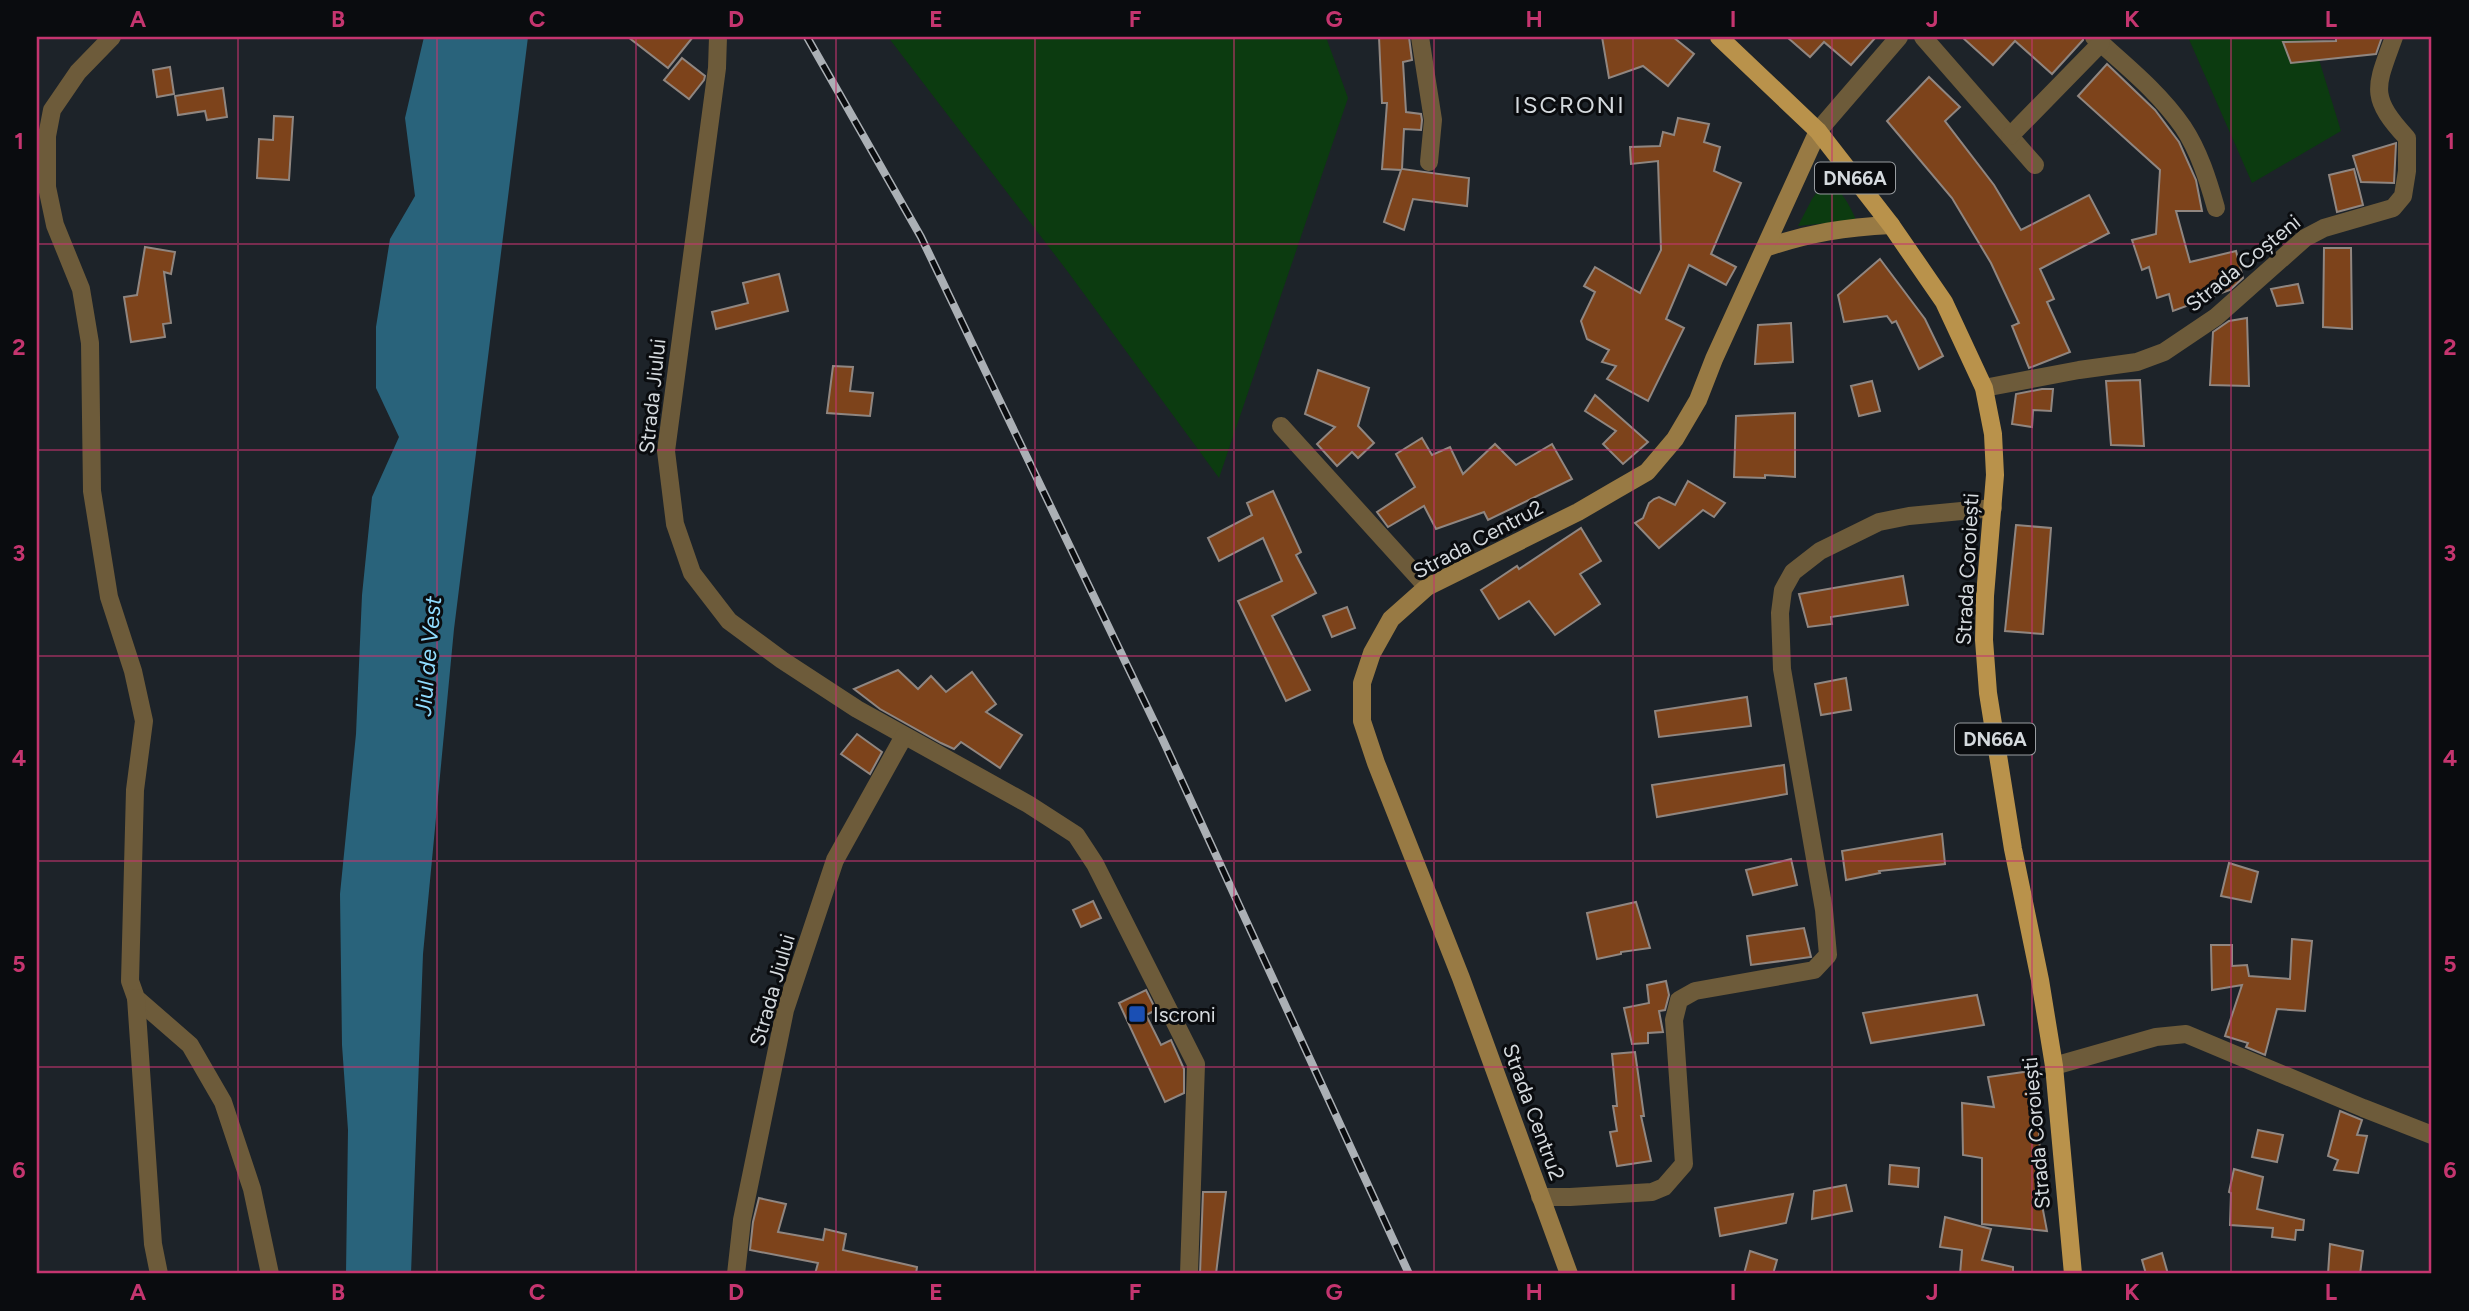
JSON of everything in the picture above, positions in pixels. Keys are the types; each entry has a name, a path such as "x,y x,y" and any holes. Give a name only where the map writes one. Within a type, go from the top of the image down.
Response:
{"main road":[{"name":"Strada Coroiești","path":"1719,37 1818,131 1891,225 1944,302 1984,387 1993,434 1993,508 1984,640 1988,693 2013,849 2040,980 2054,1066 2073,1274"}],"street":[{"path":"112,37 78,72 52,110 47,136 47,187 55,225 81,289 90,343 92,491 109,597 133,671 144,722 135,790 130,981 136,998 153,1244 159,1274"},
{"name":"Strada Jiului","path":"718,37 717,68 666,451 675,524 692,573 729,621 782,660 857,709 1028,804 1076,835 1095,864 1196,1064 1189,1274"},
{"path":"1420,37 1433,120 1429,162"},
{"path":"1818,131 1899,37"},
{"path":"1923,37 2035,165"},
{"name":"Strada Coșteni","path":"1984,387 2137,362 2164,352 2216,317 2305,238 2325,228 2393,208 2403,195 2407,171 2407,138 2388,117 2378,96 2382,70 2394,37"},
{"path":"2010,136 2098,40 2157,94 2184,128 2205,171 2216,208"},
{"name":"Strada Centru2","path":"1569,1274 1461,978 1376,763 1362,721 1362,683 1372,653 1391,619 1427,587 1578,512 1647,471 1675,439 1698,400 1818,131"},
{"path":"1765,248 1801,236 1847,227 1891,225"},
{"path":"1281,426 1427,587"},
{"path":"1540,1196 1652,1192 1664,1187 1684,1164 1674,1020 1679,999 1695,991 1814,970 1828,955 1824,909 1783,669 1780,613 1783,590 1793,572 1820,551 1879,522 1909,516 1993,508"},
{"name":"Strada Jiului","path":"736,1274 742,1220 785,1010 835,860 904,736"},
{"path":"136,998 190,1045 223,1102 252,1189 270,1274"},
{"path":"2054,1066 2156,1037 2186,1034 2432,1135"}],"green space":[{"path":"888,37 1326,37 1348,98 1219,478 1068,272"},
{"path":"2188,37 2312,37 2341,131 2252,183"},
{"path":"1825,181 1840,192 1856,220 1798,226 1812,199"}],"water":[{"name":"Jiul de Vest","path":"424,37 528,37 454,629 423,954 411,1274 346,1274 348,1130 342,1045 340,894 356,734 362,595 372,497 399,437 376,388 376,327 390,239 415,196 405,118"}],"building":[{"path":"628,37 693,37 668,68"},
{"path":"1379,37 1409,37 1412,60 1403,62 1406,112 1421,114 1422,120 1421,130 1404,129 1402,169 1469,178 1467,206 1413,199 1404,230 1384,222 1401,170 1382,169 1387,103 1382,103"},
{"path":"1602,37 1673,37 1694,54 1668,86 1643,66 1609,78"},
{"path":"1787,37 1876,37 1851,65 1824,42 1810,57"},
{"path":"1962,37 2083,37 2083,40 2052,74 2015,41 1993,65"},
{"path":"2336,37 2382,37 2376,54 2291,63 2283,42 2336,41"},
{"path":"682,58 705,76 689,99 664,80"},
{"path":"2107,64 2155,110 2179,142 2196,180 2202,211 2176,211 2190,262 2236,251 2243,278 2230,290 2173,311 2169,294 2157,298 2149,267 2142,270 2132,240 2156,234 2160,170 2078,96"},
{"path":"170,67 174,94 157,97 153,70"},
{"path":"1929,77 1960,107 1945,121 1994,185 2021,230 2089,195 2109,233 2040,269 2054,299 2047,302 2070,352 2029,368 2012,326 2019,323 1991,263 1952,198 1887,121"},
{"path":"223,88 227,117 207,120 205,111 178,115 175,96"},
{"path":"274,116 293,117 289,180 257,178 259,139 273,140"},
{"path":"1678,118 1709,124 1704,142 1720,147 1714,171 1741,183 1711,254 1736,267 1726,285 1689,265 1666,319 1684,328 1648,401 1607,379 1616,366 1602,362 1609,350 1587,339 1581,321 1595,292 1584,286 1595,267 1640,293 1661,250 1658,161 1631,164 1630,147 1660,146 1663,132 1674,135"},
{"path":"2396,143 2394,183 2361,182 2353,156"},
{"path":"2354,169 2363,205 2337,212 2329,175"},
{"path":"145,247 175,252 171,274 164,272 171,323 163,324 165,337 131,342 124,297 137,295"},
{"path":"2324,248 2351,248 2352,329 2323,327"},
{"path":"1880,259 1925,319 1943,356 1919,369 1896,321 1892,323 1887,316 1844,322 1838,295"},
{"path":"779,274 788,311 716,329 712,312 748,303 743,283"},
{"path":"2298,284 2303,303 2277,306 2271,289"},
{"path":"2247,318 2249,386 2210,385 2213,332 2229,321"},
{"path":"1791,323 1793,362 1755,364 1758,325"},
{"path":"833,366 853,367 850,391 873,393 870,416 827,413"},
{"path":"1318,370 1369,388 1358,426 1374,443 1358,458 1352,452 1337,466 1317,444 1335,427 1305,414"},
{"path":"2140,380 2144,446 2111,445 2106,381"},
{"path":"1872,381 1880,411 1859,416 1851,386"},
{"path":"2053,389 2051,411 2033,410 2032,427 2012,424 2016,394"},
{"path":"1595,395 1648,442 1623,464 1603,444 1616,431 1585,411"},
{"path":"1795,413 1795,477 1734,477 1736,416"},
{"path":"1422,438 1432,455 1450,447 1463,474 1495,444 1516,465 1552,444 1572,479 1488,520 1484,512 1436,529 1424,506 1388,527 1377,512 1415,487 1396,454"},
{"path":"1688,481 1725,503 1714,517 1703,510 1659,548 1635,523 1643,518 1649,503 1654,499 1659,497 1675,505"},
{"path":"1273,491 1301,552 1296,555 1316,593 1272,616 1310,690 1286,701 1238,601 1282,581 1263,538 1219,561 1208,538 1252,515 1247,503"},
{"path":"2016,525 2051,528 2043,634 2005,631"},
{"path":"1581,528 1601,561 1580,574 1600,604 1555,635 1529,601 1499,619 1481,590 1517,566 1519,569"},
{"path":"1903,576 1908,605 1831,617 1832,624 1808,627 1799,594"},
{"path":"1347,607 1355,628 1332,637 1323,616"},
{"path":"898,670 918,689 931,676 946,692 972,672 996,704 986,712 1022,735 1000,768 961,742 954,749 941,743 880,709 854,689"},
{"path":"1846,678 1851,710 1821,715 1815,684"},
{"path":"1747,697 1751,726 1659,737 1655,711"},
{"path":"857,734 882,752 870,774 841,754"},
{"path":"1784,765 1787,794 1657,817 1652,785"},
{"path":"1942,834 1945,864 1879,871 1880,873 1846,880 1842,851"},
{"path":"1791,859 1797,885 1753,895 1746,870"},
{"path":"2229,863 2258,872 2251,902 2221,896"},
{"path":"1093,901 1101,918 1081,927 1073,910"},
{"path":"1636,902 1650,948 1597,959 1587,913"},
{"path":"1804,928 1811,957 1751,965 1747,936"},
{"path":"2292,939 2312,941 2305,1011 2277,1009 2265,1055 2246,1047 2248,1043 2225,1036 2242,985 2212,990 2211,945 2232,945 2232,966 2247,965 2249,976 2290,979"},
{"path":"1666,981 1669,995 1665,1010 1659,1011 1663,1032 1648,1033 1648,1043 1632,1044 1624,1008 1649,1003 1647,985"},
{"path":"1146,990 1156,1010 1146,1015 1161,1045 1171,1040 1184,1069 1184,1093 1165,1102 1119,1003"},
{"path":"1977,995 1984,1025 1871,1043 1863,1013"},
{"path":"1635,1052 1644,1116 1641,1116 1651,1161 1617,1166 1610,1132 1617,1131 1613,1106 1617,1106 1612,1054"},
{"path":"2031,1071 2039,1131 2042,1205 2047,1231 1982,1224 1982,1158 1963,1155 1962,1103 1994,1107 1988,1077"},
{"path":"2340,1111 2362,1120 2357,1135 2367,1136 2358,1173 2334,1170 2338,1160 2328,1156"},
{"path":"2258,1130 2283,1135 2277,1162 2252,1157"},
{"path":"1890,1165 1919,1168 1918,1187 1889,1184"},
{"path":"2234,1169 2263,1177 2257,1209 2304,1220 2303,1230 2296,1230 2295,1240 2272,1237 2273,1228 2230,1225 2229,1192"},
{"path":"1846,1185 1852,1211 1812,1219 1814,1191"},
{"path":"1203,1192 1226,1192 1216,1274 1200,1274"},
{"path":"1793,1194 1786,1223 1720,1236 1715,1208"},
{"path":"759,1198 786,1204 778,1232 823,1240 825,1229 846,1234 843,1250 917,1267 916,1274 815,1274 818,1263 750,1250"},
{"path":"1945,1217 1991,1229 1982,1260 2013,1267 2013,1274 1960,1274 1962,1250 1940,1247"},
{"path":"2330,1244 2363,1251 2360,1274 2328,1274"},
{"path":"1750,1251 1777,1260 1773,1274 1744,1274"},
{"path":"2162,1253 2168,1274 2146,1274 2142,1260"}],"railway":[{"path":"807,37 921,237 1162,738 1409,1274"}],"place":[{"name":"Iscroni","path":"1137,1014"}],"district":[{"name":"ISCRONI","path":"1570,104"}]}
